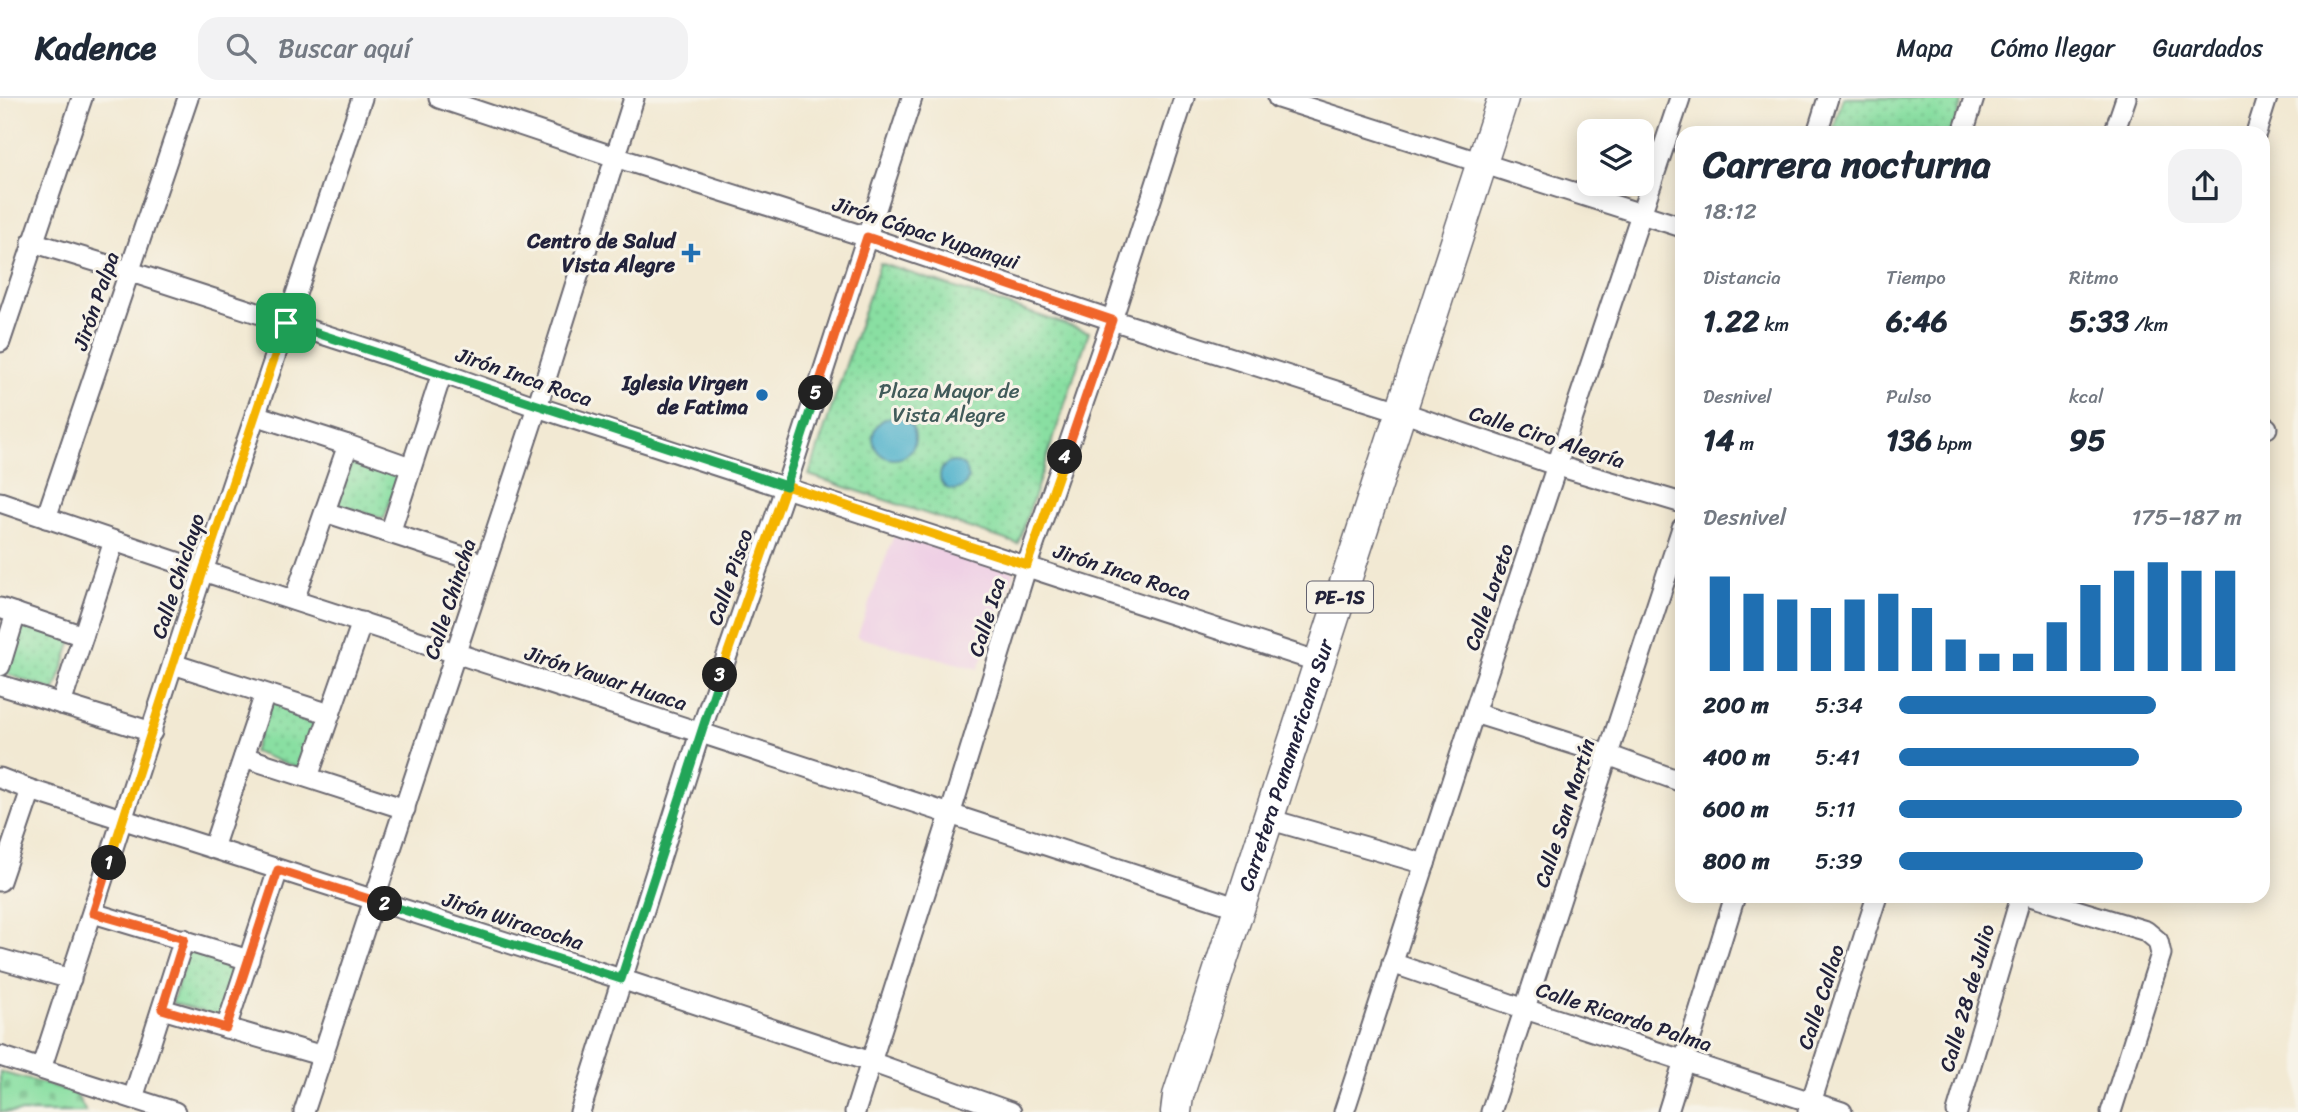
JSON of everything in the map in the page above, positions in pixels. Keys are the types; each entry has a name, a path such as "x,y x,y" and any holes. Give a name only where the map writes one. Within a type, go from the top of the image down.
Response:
{"highway":[{"name":"Carretera Panamericana Sur","path":"1174,1107 1503,98"}],"street":[{"path":"0,342 82,98"},
{"name":"Jirón Palpa","path":"46,518 188,98"},
{"name":"Calle Chiclayo","path":"41,1069 203,571 362,98"},
{"name":"Calle Chincha","path":"304,1112 457,653 634,98"},
{"name":"Calle Pisco","path":"580,1112 700,733 786,486 912,98"},
{"name":"Calle Ica","path":"855,1112 1027,565 1112,320 1184,98"},
{"path":"1278,98 1675,225"},
{"name":"Calle Loreto","path":"1344,1112 1474,713 1681,98"},
{"path":"1819,126 1828,98"},
{"path":"1965,126 1974,98"},
{"path":"2258,126 2267,98"},
{"path":"2115,126 2123,99"},
{"name":"Jirón Cápac Yupanqui","path":"451,100 615,157 1399,411"},
{"name":"Jirón Inca Roca","path":"32,242 442,373 537,407 1319,662"},
{"path":"390,533 442,373"},
{"name":"Calle Ciro Alegría","path":"1399,411 1558,466 1675,501"},
{"path":"255,415 410,467"},
{"path":"293,600 348,445"},
{"name":"Jirón Yawar Huaca","path":"0,502 203,571 1239,908"},
{"path":"325,512 485,564"},
{"path":"61,704 114,541"},
{"name":"Calle San Martín","path":"1491,1112 1675,549"},
{"path":"0,666 8,610 83,636"},
{"path":"308,778 362,622"},
{"path":"173,664 330,714"},
{"path":"0,685 152,732"},
{"path":"213,848 265,694"},
{"path":"1474,713 1608,755 1675,779"},
{"path":"244,757 405,809"},
{"name":"Jirón Wiracocha","path":"0,778 621,979 1012,1112"},
{"path":"0,881 31,790"},
{"path":"1268,819 1424,864"},
{"path":"226,1028 278,870"},
{"path":"1668,1112 1733,903"},
{"name":"Calle Callao","path":"1810,1107 1875,903"},
{"name":"Calle 28 de Julio","path":"1957,1112 2019,903"},
{"path":"2053,903 2146,931 2158,941 2161,954 2111,1112"},
{"path":"93,913 249,960"},
{"path":"133,1098 184,939"},
{"path":"0,959 71,979"},
{"name":"Calle Ricardo Palma","path":"1392,963 1685,1060 1810,1107 1842,1112"},
{"path":"162,1009 323,1056"},
{"path":"0,1056 175,1112"}],"shaded area":[{"path":"895,532 1015,572 978,669 857,637"}],"green space":[{"path":"1843,98 1963,98 1954,126 1834,126"},
{"name":"Plaza Mayor de Vista Alegre","path":"880,263 1089,332 1018,544 809,475"},
{"path":"353,456 400,471 384,519 338,504"},
{"path":"22,622 73,638 55,691 4,673"},
{"path":"272,702 322,717 304,770 253,752"},
{"path":"189,949 242,967 223,1019 172,1003"},
{"path":"0,1072 75,1092 86,1112 0,1112"}],"water":[{"path":"894,417 909,423 915,438 909,453 894,459 879,453 873,438 879,423"},
{"path":"954,462 964,466 968,476 964,486 954,490 944,486 940,476 944,466"}],"place":[{"name":"Centro de Salud Vista Alegre","path":"691,253"},
{"name":"Iglesia Virgen de Fatima","path":"762,395"}],"route":[{"path":"286,323 93,913 184,939 162,1009 226,1028 278,870 621,979 700,733 786,486 1027,565 1112,320 867,237 786,486 286,323"}]}
